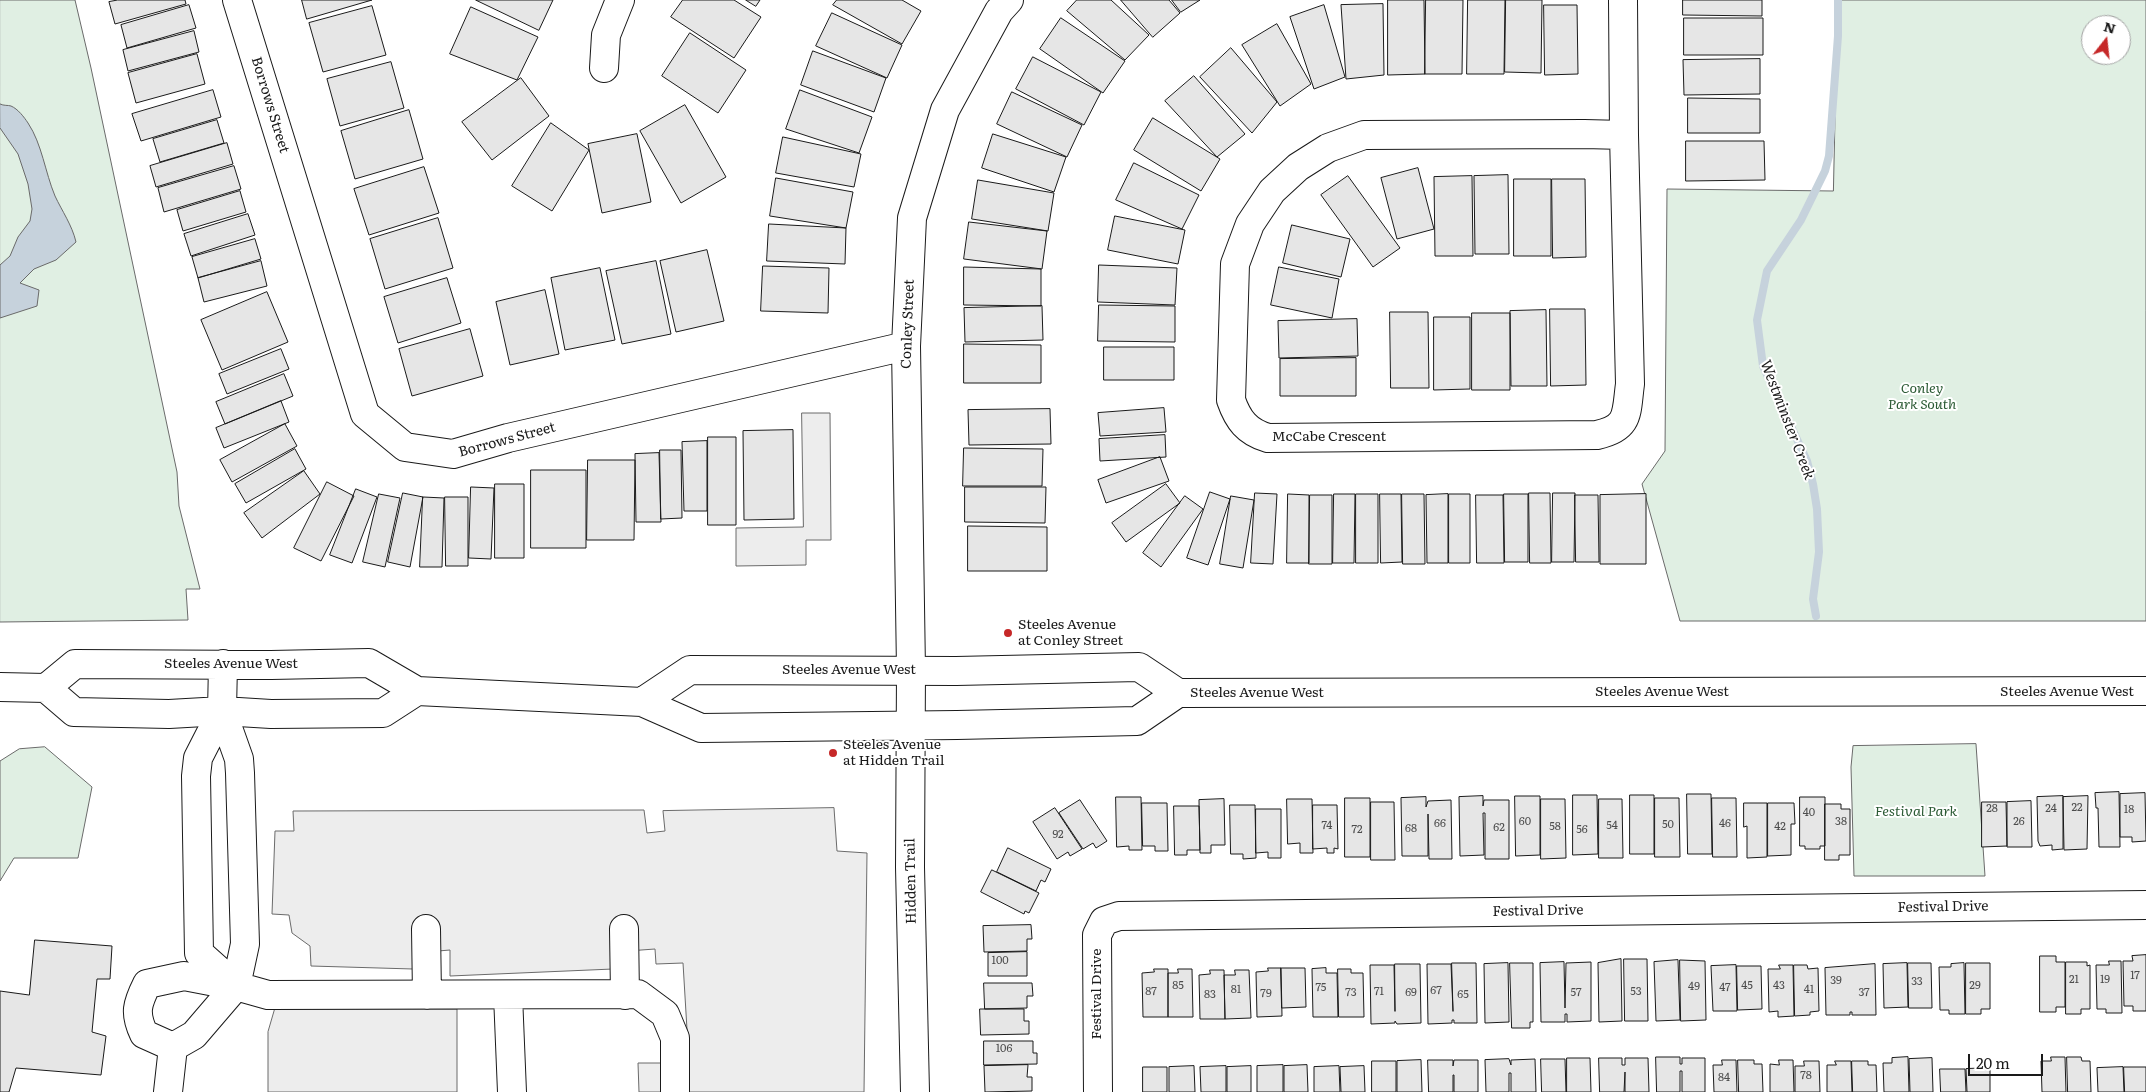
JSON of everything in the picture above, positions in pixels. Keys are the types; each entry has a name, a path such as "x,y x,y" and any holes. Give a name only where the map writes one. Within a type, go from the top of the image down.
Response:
{"street":[{"name":"Borrows Street","path":"237,0 365,414 405,447 453,454 508,438 906,346"},
{"path":"604,68 606,35 620,0"},
{"name":"Conley Street","path":"911,670 906,346 912,218 945,110 999,11 1009,0"},
{"name":"McCabe Crescent","path":"1623,0 1630,384 1626,412 1622,424 1612,432 1597,435 1268,438 1254,434 1235,412 1230,400 1235,264 1250,224 1272,192 1298,167 1328,148 1364,135 1624,135"},
{"name":"Steeles Avenue West","path":"46,688 75,664 369,663 417,691 642,702 701,728 1137,721 1178,693"},
{"path":"173,1046 194,1035 236,986 245,944 239,759 222,711 223,664"},
{"name":"Steeles Avenue West","path":"642,702 690,670 956,671 1139,667 1178,693 2146,692"},
{"name":"Hidden Trail","path":"911,670 909,726 915,1092"},
{"path":"0,687 46,688 74,712 169,714 222,711 271,714 383,714 417,691"},
{"path":"222,711 198,758 196,776 200,953 236,986"},
{"name":"Festival Drive","path":"1098,1092 1098,935 1104,921 1119,916 2146,904"},
{"path":"426,929 427,995"},
{"path":"624,929 625,994"},
{"path":"173,1046 144,1034 137,1020 138,1001 148,984 184,976 236,986 268,995 638,994 665,1014 675,1038 675,1092"},
{"path":"508,995 512,1092"},
{"path":"168,1092 173,1046"}],"green space":[{"path":"0,0 75,0 177,472 179,506 200,589 186,589 188,620 0,622"},
{"name":"Conley Park South","path":"1838,0 2146,0 2146,621 1680,621 1642,484 1665,451 1667,189 1833,191"},
{"name":"Festival Park","path":"1976,744 1985,876 1854,876 1851,767 1853,746"},
{"path":"45,747 92,787 78,858 14,858 0,881 0,761 19,749"}],"shaded area":[{"path":"0,104 11,106 21,113 33,131 55,196 76,242 56,260 34,269 20,283 39,290 37,306 0,318 0,265 10,256 18,237 30,221 32,209 28,184 18,154 0,128"},
{"path":"802,413 830,413 831,540 806,540 806,565 736,566 736,528 803,527"},
{"path":"834,808 837,851 867,853 864,1092 639,1092 638,1063 689,1063 683,963 656,964 655,949 614,952 613,969 450,976 450,950 414,953 413,969 311,966 310,946 292,933 289,915 272,914 275,831 294,831 293,811 644,810 647,833 665,831 663,811"},
{"path":"275,1009 457,1009 457,1092 268,1092 268,1032"}],"building":[{"path":"118,0 185,0 186,4 115,24 109,2"},
{"path":"302,0 372,0 307,19"},
{"path":"476,0 553,0 539,30"},
{"path":"683,0 734,0 761,17 734,58 671,17"},
{"path":"746,0 760,0 756,6"},
{"path":"837,0 902,0 921,11 902,44 833,5"},
{"path":"1077,0 1111,0 1149,35 1125,60 1067,11"},
{"path":"1121,0 1169,0 1180,13 1153,37"},
{"path":"1172,0 1200,0 1181,12"},
{"path":"1388,0 1424,0 1425,74 1388,75"},
{"path":"1426,0 1463,0 1462,74 1425,74"},
{"path":"1468,0 1505,0 1504,74 1467,74"},
{"path":"1506,0 1542,0 1541,73 1505,72"},
{"path":"1683,0 1762,0 1762,16 1683,15"},
{"path":"1383,4 1384,75 1346,79 1341,5"},
{"path":"189,5 196,28 127,48 121,25"},
{"path":"1324,5 1345,77 1314,89 1290,17"},
{"path":"1544,5 1577,5 1578,74 1545,75"},
{"path":"372,6 386,55 323,72 309,23"},
{"path":"471,7 538,37 517,80 450,54"},
{"path":"832,13 902,45 887,78 816,46"},
{"path":"1061,18 1125,61 1103,93 1040,49"},
{"path":"1684,18 1763,18 1763,55 1684,55"},
{"path":"1277,24 1311,84 1280,106 1242,45"},
{"path":"194,31 199,52 128,71 123,50"},
{"path":"690,33 746,70 718,113 662,76"},
{"path":"1231,48 1277,102 1252,133 1200,77"},
{"path":"813,51 886,78 874,112 801,85"},
{"path":"197,54 205,84 136,103 128,73"},
{"path":"1033,57 1101,92 1084,125 1016,89"},
{"path":"1760,59 1760,94 1684,95 1683,60"},
{"path":"391,62 404,108 340,126 327,79"},
{"path":"1194,76 1245,134 1217,157 1165,101"},
{"path":"521,78 549,116 492,160 462,122"},
{"path":"213,90 221,117 141,141 132,114"},
{"path":"800,90 872,117 859,153 786,129"},
{"path":"1012,92 1082,125 1067,157 997,124"},
{"path":"1688,98 1760,99 1760,133 1688,133"},
{"path":"685,105 726,177 681,203 640,131"},
{"path":"409,110 423,159 355,179 341,131"},
{"path":"1153,118 1220,159 1201,191 1134,150"},
{"path":"217,120 224,143 160,162 153,139"},
{"path":"551,123 589,150 552,211 512,186"},
{"path":"637,134 651,202 602,213 588,144"},
{"path":"993,134 1066,157 1054,192 982,168"},
{"path":"783,137 861,154 854,187 776,173"},
{"path":"1686,141 1764,141 1765,180 1686,181"},
{"path":"227,143 233,164 156,187 150,166"},
{"path":"1134,163 1199,195 1182,229 1116,200"},
{"path":"234,166 241,189 164,212 158,188"},
{"path":"424,167 439,213 369,235 354,189"},
{"path":"1418,168 1434,229 1397,239 1381,178"},
{"path":"1508,175 1509,254 1475,254 1474,176"},
{"path":"1348,176 1400,248 1373,267 1321,195"},
{"path":"1472,176 1473,256 1435,256 1434,177"},
{"path":"776,178 853,192 846,228 770,216"},
{"path":"1514,179 1551,179 1551,256 1514,256"},
{"path":"1552,179 1585,179 1586,257 1553,258"},
{"path":"978,180 1054,193 1048,231 972,219"},
{"path":"240,191 246,212 183,231 177,210"},
{"path":"248,214 255,235 191,256 184,234"},
{"path":"1115,216 1185,230 1178,264 1108,250"},
{"path":"438,218 453,268 385,289 370,239"},
{"path":"969,222 1047,231 1042,269 964,259"},
{"path":"769,224 846,228 845,264 767,261"},
{"path":"1292,225 1350,239 1341,277 1283,263"},
{"path":"255,239 261,259 198,278 192,257"},
{"path":"707,250 724,321 676,332 660,261"},
{"path":"261,261 267,286 204,302 198,278"},
{"path":"656,261 671,334 622,344 606,271"},
{"path":"1099,265 1177,268 1175,305 1098,302"},
{"path":"763,266 829,268 828,313 761,311"},
{"path":"964,267 1041,269 1041,306 964,305"},
{"path":"1279,267 1339,279 1332,318 1271,305"},
{"path":"600,268 615,340 565,350 551,278"},
{"path":"447,278 461,323 398,343 384,297"},
{"path":"545,290 559,354 510,365 496,302"},
{"path":"267,292 288,342 222,370 201,320"},
{"path":"1099,305 1175,306 1175,342 1098,341"},
{"path":"1042,306 1043,340 965,342 964,308"},
{"path":"1550,309 1585,309 1586,385 1551,386"},
{"path":"1546,310 1547,386 1511,386 1510,311"},
{"path":"1390,312 1428,312 1429,388 1391,388"},
{"path":"1472,313 1510,313 1510,390 1472,390"},
{"path":"1434,317 1470,317 1470,389 1434,390"},
{"path":"1357,319 1358,356 1279,358 1278,321"},
{"path":"470,329 483,376 412,396 399,349"},
{"path":"964,344 1041,345 1041,383 964,383"},
{"path":"1104,347 1174,347 1174,380 1104,380"},
{"path":"281,349 289,369 227,394 219,374"},
{"path":"1356,358 1356,396 1280,396 1280,359"},
{"path":"284,374 293,396 225,424 216,402"},
{"path":"281,401 289,422 224,448 216,428"},
{"path":"1164,408 1166,432 1100,436 1098,413"},
{"path":"1050,409 1051,444 969,445 968,410"},
{"path":"285,424 297,446 232,482 220,460"},
{"path":"793,430 794,519 744,520 743,431"},
{"path":"1165,435 1166,457 1100,461 1099,439"},
{"path":"708,437 736,437 736,525 708,525"},
{"path":"707,441 707,511 684,511 682,442"},
{"path":"964,448 1043,449 1042,486 963,486"},
{"path":"295,449 306,469 246,503 235,484"},
{"path":"660,450 681,450 682,518 661,519"},
{"path":"659,453 661,522 636,522 635,454"},
{"path":"1160,457 1169,481 1106,503 1098,480"},
{"path":"588,460 635,460 634,540 587,540"},
{"path":"531,470 586,470 586,548 531,548"},
{"path":"304,471 320,494 262,538 244,513"},
{"path":"327,482 354,496 321,561 294,548"},
{"path":"495,484 524,484 524,558 495,558"},
{"path":"1166,484 1180,503 1126,542 1112,523"},
{"path":"471,487 494,488 491,559 469,558"},
{"path":"965,487 1046,487 1045,523 965,522"},
{"path":"356,489 377,497 352,563 330,555"},
{"path":"1210,492 1230,499 1208,565 1187,558"},
{"path":"403,493 423,497 410,567 388,562"},
{"path":"1255,493 1277,494 1273,564 1251,563"},
{"path":"1529,493 1550,493 1551,563 1530,563"},
{"path":"1553,493 1575,493 1574,562 1552,562"},
{"path":"379,494 400,498 385,567 363,562"},
{"path":"1288,494 1309,495 1309,563 1287,563"},
{"path":"1334,494 1355,494 1354,563 1333,563"},
{"path":"1356,494 1378,494 1378,563 1356,563"},
{"path":"1380,494 1401,494 1402,562 1381,563"},
{"path":"1402,494 1424,494 1425,564 1403,564"},
{"path":"1448,494 1448,563 1427,563 1426,495"},
{"path":"1449,494 1470,494 1470,563 1449,563"},
{"path":"1504,494 1528,494 1528,562 1505,562"},
{"path":"1646,494 1646,564 1600,564 1600,495"},
{"path":"1310,495 1332,495 1332,564 1309,564"},
{"path":"1476,495 1503,495 1504,563 1477,563"},
{"path":"1575,495 1598,495 1599,562 1576,562"},
{"path":"1185,496 1203,509 1161,567 1143,553"},
{"path":"1231,496 1254,500 1243,568 1220,564"},
{"path":"423,497 444,498 442,567 420,567"},
{"path":"445,497 468,497 468,566 446,566"},
{"path":"968,526 1047,527 1047,571 968,571"},
{"path":"2119,792 2120,847 2099,847 2098,808 2096,808 2095,793"},
{"path":"2145,793 2146,841 2132,842 2132,837 2120,837 2120,794"},
{"path":"1687,794 1711,794 1712,854 1688,854"},
{"path":"1573,795 1597,795 1598,854 1573,855"},
{"path":"1630,795 1654,795 1654,854 1630,854"},
{"path":"1483,796 1483,806 1484,800 1509,800 1509,859 1485,859 1485,813 1483,813 1484,855 1460,856 1459,797"},
{"path":"1515,796 1540,796 1540,855 1516,856"},
{"path":"2063,796 2063,849 2052,850 2052,845 2040,846 2038,841 2037,797"},
{"path":"2088,796 2087,849 2064,850 2063,797"},
{"path":"1116,797 1141,797 1142,850 1129,850 1129,846 1117,847"},
{"path":"1426,797 1426,807 1428,801 1451,800 1452,859 1429,859 1428,814 1428,856 1402,856 1401,798"},
{"path":"1800,797 1825,797 1825,846 1820,846 1820,849 1805,849 1805,846 1800,846"},
{"path":"1345,798 1370,798 1370,857 1345,857"},
{"path":"1655,798 1679,798 1680,857 1655,857"},
{"path":"1712,798 1736,798 1737,857 1713,857"},
{"path":"1224,799 1225,845 1211,845 1211,853 1200,853 1199,800"},
{"path":"1287,799 1312,799 1313,853 1300,853 1300,843 1288,844"},
{"path":"1541,799 1565,799 1566,858 1541,859"},
{"path":"1599,799 1622,799 1623,858 1599,858"},
{"path":"1080,800 1107,841 1096,848 1093,843 1083,849 1059,813"},
{"path":"2031,801 2032,847 2007,847 2007,802"},
{"path":"1371,802 1394,802 1395,860 1371,860"},
{"path":"1982,802 2006,802 2007,846 1982,847"},
{"path":"1142,803 1167,803 1168,851 1155,851 1155,846 1143,846"},
{"path":"1744,803 1767,803 1767,857 1747,858 1747,826 1744,827"},
{"path":"1768,803 1794,803 1795,824 1791,824 1791,855 1768,856"},
{"path":"1825,804 1841,804 1841,809 1850,809 1850,855 1839,855 1839,860 1825,860"},
{"path":"1230,805 1255,805 1256,858 1243,859 1243,854 1231,854"},
{"path":"1313,805 1337,805 1338,849 1334,848 1334,853 1327,853 1327,848 1313,849"},
{"path":"1174,806 1199,806 1200,850 1187,850 1187,855 1175,855"},
{"path":"1055,808 1082,849 1070,856 1068,852 1057,859 1033,822"},
{"path":"1256,809 1281,809 1281,858 1268,858 1268,852 1256,853"},
{"path":"1008,848 1051,869 1045,882 1041,880 1036,891 997,872"},
{"path":"992,870 1039,893 1029,913 1025,911 1024,914 981,892"},
{"path":"1031,925 1032,939 1027,939 1027,951 984,952 983,926"},
{"path":"35,940 112,946 110,979 97,979 92,1032 106,1036 101,1075 16,1068 9,1092 0,1092 0,991 29,995"},
{"path":"1027,952 1027,976 988,976 988,953"},
{"path":"2146,955 2146,1011 2133,1011 2133,1006 2124,1006 2123,961 2133,961 2132,956"},
{"path":"2040,956 2056,956 2056,962 2065,962 2065,1007 2056,1007 2056,1012 2040,1012"},
{"path":"1621,959 1622,1021 1599,1022 1598,963"},
{"path":"1624,959 1647,959 1648,1021 1625,1021"},
{"path":"1678,960 1680,1020 1656,1021 1654,962"},
{"path":"1680,960 1705,961 1706,1020 1681,1021"},
{"path":"2109,961 2121,961 2122,1013 2106,1013 2106,1009 2097,1009 2096,965 2109,965"},
{"path":"1564,962 1565,1008 1566,963 1591,962 1591,1021 1567,1022 1567,1014 1565,1014 1565,1022 1541,1022 1540,963"},
{"path":"2066,962 2087,962 2087,966 2090,965 2090,1009 2081,1009 2081,1014 2066,1014"},
{"path":"1452,963 1476,963 1477,1023 1454,1023 1454,1020 1452,1020 1452,1023 1428,1024 1427,964 1451,964 1453,1011"},
{"path":"1508,963 1509,1022 1485,1023 1484,964"},
{"path":"1510,963 1533,963 1533,1022 1530,1022 1530,1028 1512,1028"},
{"path":"1907,963 1908,1007 1884,1008 1883,964"},
{"path":"1908,963 1931,963 1932,1008 1909,1008"},
{"path":"1964,963 1965,1014 1949,1014 1949,1010 1940,1010 1939,967 1951,967 1951,964"},
{"path":"1966,963 1990,963 1990,1009 1981,1009 1981,1014 1966,1014"},
{"path":"1395,964 1420,964 1421,1023 1397,1024 1395,1021 1395,1023 1371,1024 1370,965 1394,965 1395,1011"},
{"path":"1875,964 1876,1015 1852,1015 1852,1012 1850,1012 1850,1015 1826,1015 1825,968"},
{"path":"1736,965 1737,1011 1713,1011 1711,966"},
{"path":"1779,965 1793,965 1794,1016 1778,1017 1778,1011 1769,1012 1768,969 1780,969"},
{"path":"1794,965 1807,965 1808,969 1818,968 1819,1011 1810,1012 1810,1015 1795,1016"},
{"path":"1737,966 1761,966 1762,1009 1738,1010"},
{"path":"1268,968 1281,968 1282,1016 1257,1017 1256,972 1268,971"},
{"path":"1281,968 1305,968 1306,1007 1282,1008"},
{"path":"1326,968 1326,973 1337,973 1338,1017 1313,1017 1312,969"},
{"path":"1154,969 1168,969 1168,1017 1143,1017 1142,973 1154,972"},
{"path":"1178,969 1192,969 1193,1017 1168,1017 1168,973 1178,973"},
{"path":"1338,969 1351,969 1351,973 1363,973 1364,1017 1339,1017"},
{"path":"1210,970 1224,970 1225,1019 1200,1019 1199,975 1210,974"},
{"path":"1235,970 1249,970 1251,1018 1225,1019 1224,975 1235,975"},
{"path":"984,983 1032,983 1033,996 1027,996 1027,1008 985,1009"},
{"path":"980,1009 1024,1009 1024,1021 1029,1021 1029,1034 981,1035"},
{"path":"984,1041 1033,1041 1033,1053 1037,1053 1037,1064 984,1065"},
{"path":"1656,1057 1680,1057 1680,1064 1682,1064 1682,1058 1705,1058 1705,1092 1682,1092 1682,1071 1680,1071 1680,1092 1657,1092"},
{"path":"1908,1057 1909,1092 1884,1092 1883,1063 1892,1063 1892,1058"},
{"path":"2051,1057 2065,1057 2066,1092 2042,1092 2041,1061 2051,1061"},
{"path":"2067,1057 2081,1057 2082,1061 2090,1061 2091,1092 2068,1092"},
{"path":"1567,1058 1590,1058 1591,1092 1567,1092"},
{"path":"1599,1058 1622,1058 1622,1065 1625,1065 1625,1058 1648,1058 1649,1092 1625,1092 1625,1072 1624,1092 1600,1092"},
{"path":"1932,1058 1933,1092 1910,1092 1909,1059"},
{"path":"1509,1059 1511,1065 1511,1060 1535,1059 1536,1092 1511,1092 1511,1073 1509,1073 1509,1092 1486,1092 1485,1060"},
{"path":"1541,1059 1565,1059 1566,1092 1542,1092"},
{"path":"1421,1060 1422,1092 1397,1092 1397,1061"},
{"path":"1428,1060 1453,1060 1453,1066 1454,1060 1478,1060 1478,1092 1454,1092 1453,1075 1453,1092 1429,1092"},
{"path":"1722,1060 1736,1060 1737,1092 1714,1092 1713,1065 1722,1065"},
{"path":"1738,1060 1754,1060 1754,1064 1762,1064 1763,1092 1739,1092"},
{"path":"1779,1060 1793,1060 1794,1092 1770,1092 1770,1064 1779,1065"},
{"path":"1372,1061 1396,1061 1396,1092 1372,1092"},
{"path":"1804,1061 1819,1061 1820,1092 1795,1092 1795,1066 1804,1066"},
{"path":"1835,1061 1851,1061 1852,1092 1827,1092 1827,1065 1836,1065"},
{"path":"1852,1061 1868,1061 1868,1065 1876,1065 1877,1092 1853,1092"},
{"path":"1028,1065 1027,1077 1032,1077 1032,1091 985,1092 984,1066"},
{"path":"1283,1065 1283,1092 1257,1092 1257,1066"},
{"path":"1307,1065 1308,1092 1284,1092 1284,1066"},
{"path":"1194,1066 1195,1092 1169,1092 1169,1067"},
{"path":"1226,1066 1226,1092 1201,1092 1200,1067"},
{"path":"1251,1066 1251,1092 1227,1092 1227,1067"},
{"path":"1339,1066 1340,1092 1314,1092 1314,1067"},
{"path":"1364,1066 1365,1092 1341,1092 1340,1067"},
{"path":"1143,1067 1167,1067 1167,1092 1143,1092"},
{"path":"2123,1067 2124,1092 2098,1092 2097,1068"},
{"path":"2124,1067 2146,1067 2146,1092 2125,1092"},
{"path":"1990,1068 1990,1092 1967,1092 1966,1069"},
{"path":"1940,1069 1965,1069 1966,1092 1941,1092"}],"waterway":[{"name":"Westminster Creek","path":"1816,616 1813,599 1819,552 1817,509 1813,484 1807,461 1763,366 1757,320 1767,271 1801,220 1825,171 1829,156 1838,36 1838,0"}],"place":[{"name":"Steeles Avenue at Conley Street","path":"1008,633"},
{"name":"Steeles Avenue at Hidden Trail","path":"833,753"}]}
